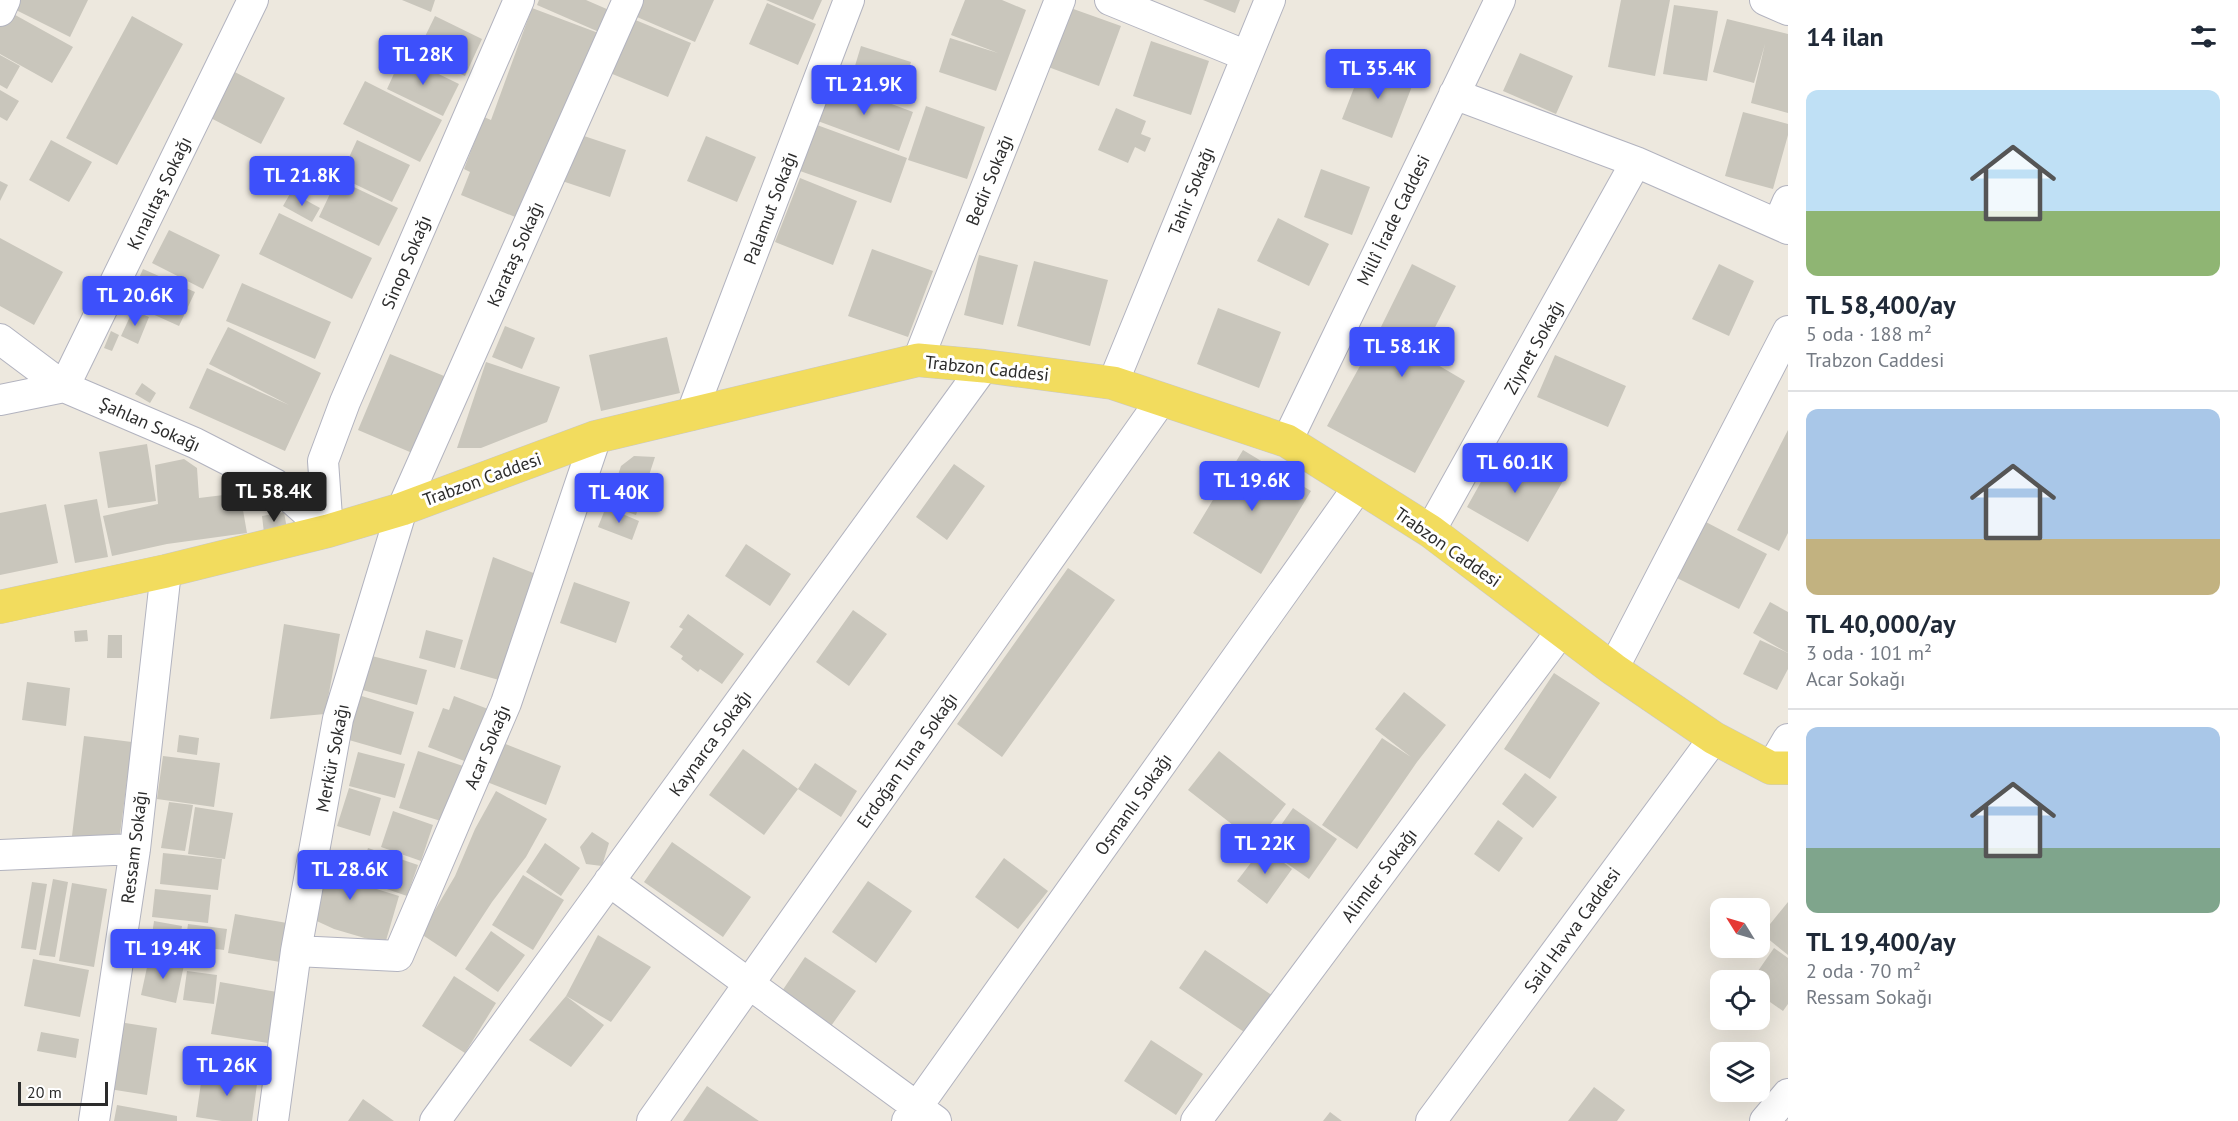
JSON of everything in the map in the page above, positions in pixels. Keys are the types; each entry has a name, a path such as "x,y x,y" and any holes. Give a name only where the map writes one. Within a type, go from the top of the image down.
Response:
{"main road":[{"name":"Trabzon Caddesi","path":"0,607 166,571 328,531 402,509 596,437 918,360 1113,383 1287,441 1430,531 1613,669 1714,738 1779,768"}],"street":[{"path":"0,11 5,0"},
{"name":"Kınalıtaş Sokağı","path":"64,387 253,0"},
{"name":"Sinop Sokağı","path":"328,531 323,461 345,402 519,0"},
{"name":"Karataş Sokağı","path":"402,509 628,0"},
{"name":"Palamut Sokağı","path":"691,415 849,0"},
{"name":"Bedir Sokağı","path":"918,360 1060,0"},
{"path":"1110,0 1246,56"},
{"name":"Tahir Sokağı","path":"1113,383 1269,0"},
{"name":"Millî İrade Caddesi","path":"1287,441 1500,0"},
{"path":"1765,0 1788,10"},
{"path":"1454,94 1784,218"},
{"name":"Ziynet Sokağı","path":"1430,531 1636,162"},
{"path":"1613,669 1788,331"},
{"name":"Şahlan Sokağı","path":"0,339 64,387 195,443 275,484 328,531"},
{"name":"Kaynarca Sokağı","path":"435,1121 984,366"},
{"path":"0,400 64,387"},
{"name":"Erdoğan Tuna Sokağı","path":"652,1121 1162,399"},
{"name":"Acar Sokağı","path":"296,951 398,956 506,703 596,437"},
{"name":"Osmanlı Sokağı","path":"920,1117 1359,486"},
{"name":"Merkür Sokağı","path":"273,1121 296,951 338,719 402,509"},
{"name":"Ressam Sokağı","path":"94,1121 135,849 166,571"},
{"name":"Alimler Sokağı","path":"1196,1121 1562,630"},
{"name":"Said Havva Caddesi","path":"1431,1121 1714,738"},
{"path":"1779,768 1788,739"},
{"path":"0,855 135,849"},
{"path":"609,881 920,1117"},
{"path":"1766,1121 1788,1094"}],"building":[{"path":"18,0 88,0 70,37 14,9"},
{"path":"402,0 435,0 431,12"},
{"path":"539,0 586,0 609,10 599,32 537,5"},
{"path":"644,0 714,0 695,42 637,17"},
{"path":"766,0 822,0 813,20"},
{"path":"965,0 1002,0 1026,10 996,91 939,72 950,38 998,53 951,35"},
{"path":"1203,0 1240,0 1235,13"},
{"path":"1621,0 1670,0 1655,76 1608,67"},
{"path":"767,3 816,24 798,65 749,44"},
{"path":"1674,5 1718,11 1707,81 1663,74"},
{"path":"1065,6 1121,26 1099,86 1043,65"},
{"path":"532,8 601,34 520,219 461,195 470,172 464,169 484,117 491,120"},
{"path":"8,11 73,47 52,83 0,54 0,25"},
{"path":"132,16 183,44 117,165 66,138"},
{"path":"435,16 482,39 465,76 417,53"},
{"path":"633,19 691,43 668,97 610,73"},
{"path":"1727,19 1788,34 1788,113 1751,103 1765,44 1754,83 1713,72"},
{"path":"1151,41 1209,61 1191,115 1133,96"},
{"path":"861,46 911,62 901,95 851,79"},
{"path":"1520,53 1573,76 1556,114 1503,91"},
{"path":"0,55 20,66 7,89 0,85"},
{"path":"402,56 459,84 443,116 387,89"},
{"path":"1364,62 1414,81 1392,138 1342,119"},
{"path":"227,68 285,98 261,144 203,114"},
{"path":"365,81 442,120 420,162 343,124"},
{"path":"830,81 913,112 899,151 815,120"},
{"path":"0,90 19,101 7,121 0,117"},
{"path":"926,106 985,127 967,179 908,160"},
{"path":"1116,108 1146,121 1141,134 1151,138 1145,152 1135,147 1128,163 1098,150"},
{"path":"1743,112 1788,124 1788,135 1773,189 1725,176"},
{"path":"817,125 907,158 891,203 800,171"},
{"path":"575,133 626,150 610,197 559,180"},
{"path":"706,136 756,157 737,202 687,181"},
{"path":"51,140 92,162 69,202 29,180"},
{"path":"357,140 410,165 392,202 340,177"},
{"path":"1321,169 1370,187 1352,235 1304,217"},
{"path":"800,178 857,201 833,265 775,242"},
{"path":"337,179 398,208 379,246 319,217"},
{"path":"0,181 8,185 0,201"},
{"path":"291,192 320,208 312,222 283,206"},
{"path":"279,213 372,258 352,299 259,254"},
{"path":"1278,218 1329,244 1309,286 1257,261"},
{"path":"169,230 220,255 203,289 152,263"},
{"path":"0,238 63,272 34,325 0,306"},
{"path":"872,249 933,271 908,337 848,316"},
{"path":"979,255 1018,265 1003,325 964,315"},
{"path":"1034,261 1108,280 1090,346 1017,326"},
{"path":"1412,264 1456,286 1421,355 1465,381 1415,473 1327,426 1378,333"},
{"path":"1719,264 1754,281 1729,336 1692,319"},
{"path":"143,269 195,292 179,326 128,303"},
{"path":"242,283 331,322 315,359 226,321"},
{"path":"1218,308 1281,332 1259,388 1197,364"},
{"path":"133,310 149,317 138,344 121,336"},
{"path":"505,326 535,338 522,369 492,357"},
{"path":"228,327 321,373 285,451 189,408 207,368 289,405 209,364"},
{"path":"111,331 119,335 112,351 104,348"},
{"path":"667,337 680,393 601,411 589,355"},
{"path":"390,354 449,378 417,455 358,430"},
{"path":"1555,355 1626,386 1608,427 1537,397"},
{"path":"486,362 560,387 547,422 481,448 457,448"},
{"path":"142,383 156,393 150,403 135,394"},
{"path":"1788,430 1788,533 1779,551 1737,530"},
{"path":"147,444 156,501 108,508 99,452"},
{"path":"1501,446 1563,481 1528,542 1467,507"},
{"path":"1243,450 1311,491 1261,574 1193,533"},
{"path":"634,456 655,457 636,515 608,505 621,466"},
{"path":"184,459 197,468 199,498 240,493 247,533 167,544 112,556 103,516 158,504 155,465"},
{"path":"954,464 985,486 947,540 916,517"},
{"path":"97,499 108,557 75,563 64,505"},
{"path":"46,504 58,563 0,575 0,513"},
{"path":"606,507 639,521 632,540 598,527"},
{"path":"284,512 287,529 264,533 262,516"},
{"path":"1704,521 1767,554 1739,609 1675,577"},
{"path":"746,544 791,574 770,606 725,576"},
{"path":"493,557 541,576 506,682 460,669"},
{"path":"1068,568 1115,600 1002,757 957,724"},
{"path":"574,582 630,602 616,643 560,623"},
{"path":"1770,602 1788,612 1788,653 1753,633"},
{"path":"853,610 887,634 849,686 816,662"},
{"path":"688,614 744,654 722,684 700,669 698,672 681,659 683,656 670,647 683,629 679,627"},
{"path":"284,624 340,634 325,714 270,719"},
{"path":"87,630 88,641 75,642 74,631"},
{"path":"426,630 463,640 455,668 419,658"},
{"path":"108,635 122,635 122,658 107,658"},
{"path":"1760,640 1788,653 1788,669 1777,690 1743,674"},
{"path":"368,655 427,670 417,705 359,689"},
{"path":"1554,673 1600,703 1550,779 1504,749"},
{"path":"27,682 70,688 66,726 22,720"},
{"path":"1404,692 1446,725 1417,762 1357,849 1322,825 1382,738 1411,757 1375,729"},
{"path":"355,694 414,712 401,755 342,738"},
{"path":"454,696 488,709 467,762 428,747 443,708 449,710"},
{"path":"179,735 199,738 197,755 177,752"},
{"path":"84,736 132,742 119,842 72,836"},
{"path":"503,743 561,766 546,805 487,782"},
{"path":"743,749 798,789 764,835 709,795"},
{"path":"418,751 463,766 444,822 399,808"},
{"path":"1219,751 1286,804 1256,843 1188,790"},
{"path":"358,752 405,764 395,798 349,786"},
{"path":"163,756 220,763 214,807 157,799"},
{"path":"815,763 857,791 841,817 798,789"},
{"path":"1525,773 1557,797 1533,828 1502,804"},
{"path":"349,788 381,798 370,836 337,826"},
{"path":"496,791 547,819 526,857 492,902 456,957 421,934 455,876 475,829"},
{"path":"169,802 193,805 185,851 161,848"},
{"path":"195,807 233,813 225,859 188,854"},
{"path":"1293,808 1337,839 1309,879 1265,848"},
{"path":"393,811 433,825 421,861 381,847"},
{"path":"1498,820 1523,838 1499,872 1474,854"},
{"path":"592,832 609,843 602,866 586,864 580,847"},
{"path":"672,842 751,897 723,937 644,882"},
{"path":"545,843 580,868 561,896 526,872"},
{"path":"1263,847 1292,869 1267,904 1237,881"},
{"path":"368,848 418,865 407,896 358,879"},
{"path":"163,853 222,859 218,890 160,884"},
{"path":"318,854 353,858 354,882 399,896 385,944 334,929 308,917"},
{"path":"1004,858 1048,891 1018,929 975,897"},
{"path":"523,875 564,900 533,950 492,925"},
{"path":"53,879 68,882 55,957 39,955"},
{"path":"868,881 912,911 876,963 832,932"},
{"path":"32,882 47,884 36,950 21,948"},
{"path":"72,883 107,889 94,967 59,961"},
{"path":"155,889 211,895 208,923 152,917"},
{"path":"1788,902 1788,955 1770,940 1770,924"},
{"path":"235,914 287,923 280,962 228,953"},
{"path":"154,921 182,926 179,946 151,942"},
{"path":"188,924 227,929 224,950 185,945"},
{"path":"491,931 525,955 498,992 465,969"},
{"path":"598,935 651,967 611,1022 566,996"},
{"path":"1774,948 1788,958 1788,1004 1783,1011 1770,1002 1770,970 1759,970 1767,958 1770,958"},
{"path":"1205,950 1273,996 1247,1034 1179,988"},
{"path":"805,957 856,991 826,1033 778,997"},
{"path":"149,958 184,965 176,1003 141,995"},
{"path":"33,959 89,970 80,1017 24,1006"},
{"path":"187,971 217,975 214,1004 183,1000"},
{"path":"454,976 496,1003 465,1053 422,1026"},
{"path":"220,982 277,992 268,1043 211,1034"},
{"path":"566,996 604,1025 571,1067 529,1040"},
{"path":"119,1022 157,1028 147,1095 109,1089"},
{"path":"41,1032 79,1039 76,1058 37,1051"},
{"path":"1151,1040 1203,1074 1176,1115 1124,1081"},
{"path":"203,1069 258,1077 252,1121 222,1121 196,1117"},
{"path":"707,1086 759,1121 683,1121"},
{"path":"1594,1087 1625,1110 1617,1121 1568,1121"},
{"path":"363,1099 394,1121 348,1121"},
{"path":"117,1105 177,1116 177,1121 114,1121"},
{"path":"1330,1112 1342,1121 1323,1121"}]}
